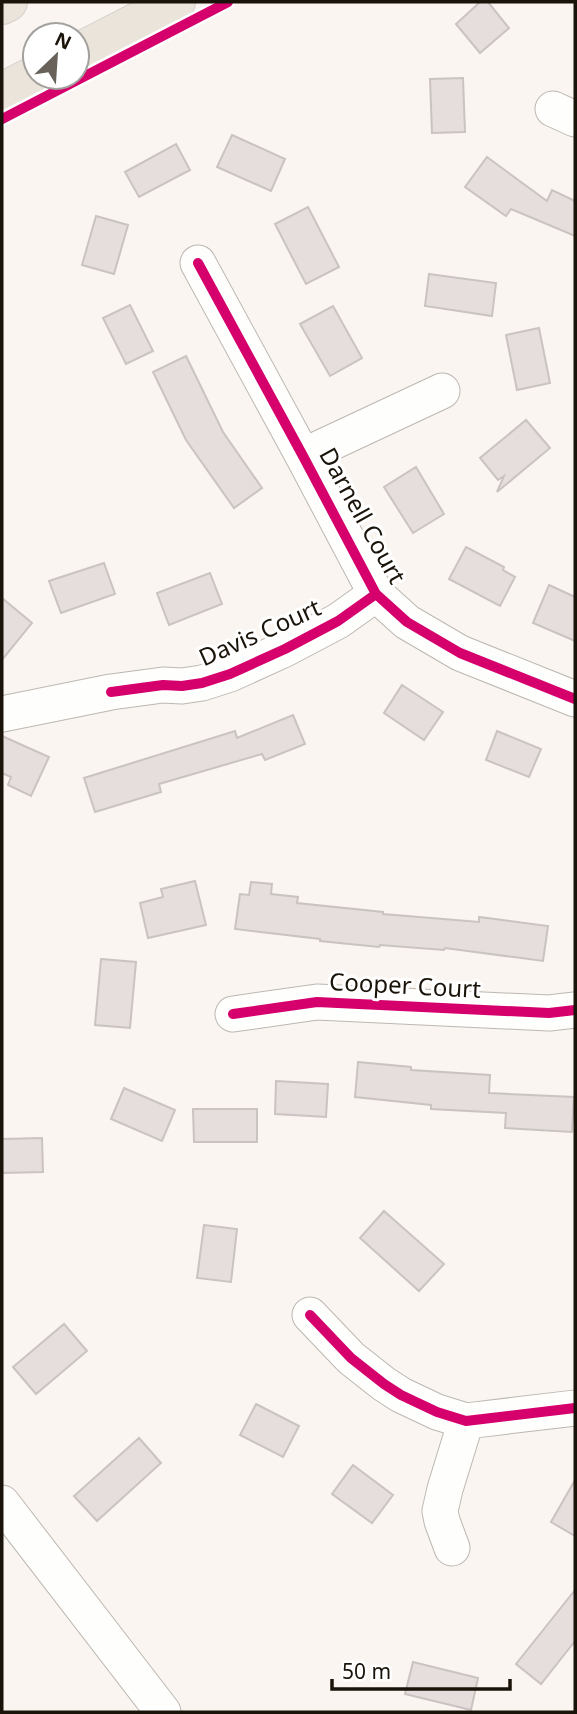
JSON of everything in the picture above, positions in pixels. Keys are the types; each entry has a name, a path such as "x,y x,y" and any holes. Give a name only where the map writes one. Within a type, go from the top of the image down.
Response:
{"main road":[{"path":"2,5 8,2"},
{"path":"91,46 176,2"},
{"path":"2,92 21,82"}],"street":[{"name":"Darnell Court","path":"198,263 376,594 407,622 460,653 575,699"},
{"path":"303,456 442,391"},
{"name":"Davis Court","path":"2,714 111,692 202,683 230,674 285,649 338,621 376,594"},
{"name":"Cooper Court","path":"233,1014 317,1002 548,1013 575,1010"},
{"path":"310,1315 351,1358 384,1384 437,1412 466,1421 575,1408"},
{"path":"452,1548 440,1511 466,1421"},
{"path":"2,1503 163,1712"}],"building":[{"path":"480,2 488,2 509,28 480,53 456,24"},
{"path":"463,78 465,132 432,133 430,79"},
{"path":"232,135 285,159 271,191 217,167"},
{"path":"176,144 190,170 139,197 125,172"},
{"path":"487,157 547,201 552,190 575,201 575,236 511,209 506,216 465,187"},
{"path":"308,207 339,267 306,284 275,224"},
{"path":"96,216 128,225 114,274 82,265"},
{"path":"429,274 496,283 492,316 425,306"},
{"path":"130,305 153,351 126,364 103,318"},
{"path":"333,306 362,358 330,376 300,324"},
{"path":"539,328 550,383 517,390 506,335"},
{"path":"186,356 223,432 262,488 234,508 186,440 153,372"},
{"path":"526,420 550,448 497,492 504,476 498,480 480,458"},
{"path":"416,467 444,514 413,533 384,487"},
{"path":"466,547 504,567 503,570 515,577 500,606 449,579"},
{"path":"104,563 115,594 61,613 49,581"},
{"path":"210,573 222,604 169,625 157,593"},
{"path":"549,585 575,597 575,641 533,623"},
{"path":"2,598 32,623 2,660"},
{"path":"402,685 443,712 424,740 384,713"},
{"path":"293,715 305,744 265,760 262,754 159,784 161,792 95,812 84,778 235,731 237,738"},
{"path":"497,731 541,749 529,777 486,760"},
{"path":"2,736 49,757 31,796 8,785 11,777 2,773"},
{"path":"195,881 206,925 148,938 140,903 163,897 161,889"},
{"path":"251,882 272,884 271,894 298,897 297,903 383,914 479,922 479,917 548,926 543,961 445,948 379,947 320,941 235,929 240,894 249,895"},
{"path":"101,959 136,962 130,1028 95,1025"},
{"path":"358,1062 411,1067 411,1070 490,1075 489,1093 574,1097 572,1132 505,1128 506,1113 431,1109 431,1105 355,1097"},
{"path":"276,1081 328,1084 326,1117 275,1114"},
{"path":"124,1088 175,1110 162,1141 111,1119"},
{"path":"193,1109 257,1109 257,1142 194,1142"},
{"path":"42,1138 43,1172 2,1173 2,1139"},
{"path":"384,1211 444,1264 419,1291 360,1238"},
{"path":"204,1225 237,1229 231,1282 197,1278"},
{"path":"64,1324 87,1351 36,1394 13,1367"},
{"path":"256,1404 299,1426 283,1457 240,1435"},
{"path":"139,1438 161,1463 97,1521 74,1496"},
{"path":"353,1465 393,1495 372,1523 332,1494"},
{"path":"575,1480 575,1536 551,1522"},
{"path":"575,1590 575,1641 541,1684 516,1664"},
{"path":"413,1662 478,1678 471,1710 405,1694"}],"cycle path":[{"path":"2,119 228,2"},
{"path":"198,263 376,594 407,622 460,653 575,699"},
{"path":"111,692 202,683 230,674 338,621 376,594"},
{"path":"233,1014 317,1002 549,1013 575,1010"},
{"path":"310,1315 351,1358 384,1384 437,1412 466,1421 575,1408"}]}
